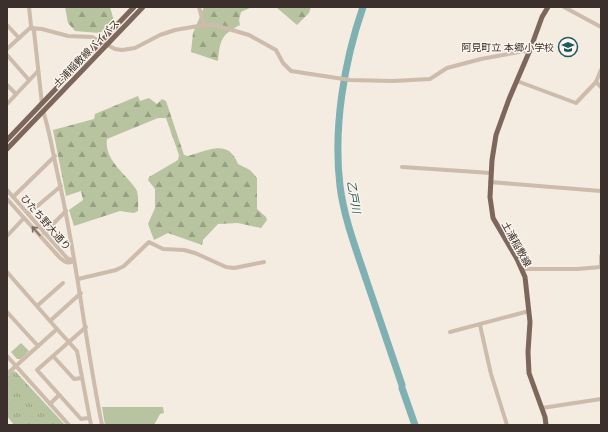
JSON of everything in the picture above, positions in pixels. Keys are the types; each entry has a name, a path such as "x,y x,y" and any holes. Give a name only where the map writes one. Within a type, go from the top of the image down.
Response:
{"main road":[{"name":"土浦稲敷線バイパス","path":"7,140 134,7"},
{"name":"土浦稲敷線バイパス","path":"7,149 143,7"},
{"name":"土浦稲敷線","path":"546,425 542,408 529,373 528,352 530,322 526,277 493,218 490,197 490,182 496,135 542,17 548,7"}],"street":[{"path":"29,7 32,28 34,31 42,104"},
{"path":"199,7 204,24"},
{"path":"564,7 601,27"},
{"path":"7,49 32,28 78,38 92,38 118,49 128,49 142,45 160,35 175,30 204,24 215,25 249,35 276,50 283,63 291,72 342,80 430,79 447,68 481,59 530,50"},
{"path":"7,25 19,38"},
{"path":"7,55 30,80"},
{"path":"517,81 576,103 596,82 601,70"},
{"path":"7,104 39,71"},
{"path":"596,82 601,87"},
{"path":"7,85 16,94"},
{"path":"43,111 51,140 66,211 102,425"},
{"path":"13,197 54,156"},
{"path":"402,167 491,173"},
{"path":"490,182 601,192"},
{"path":"28,214 61,186"},
{"name":"ひたち野大通り","path":"7,190 66,257 74,260"},
{"name":"ひたち野大通り","path":"7,199 65,262 72,262 74,260"},
{"path":"44,233 66,211"},
{"path":"7,236 24,218"},
{"path":"78,279 116,270 124,266 149,242 163,249 184,250 195,253 226,267 234,268 264,262"},
{"path":"522,269 577,269 601,267 601,256"},
{"path":"7,272 77,350 91,425"},
{"path":"37,306 63,283"},
{"path":"50,321 81,293"},
{"path":"450,332 529,311"},
{"path":"7,312 38,346"},
{"path":"480,325 491,374 507,425"},
{"path":"86,327 37,370 81,419 89,418"},
{"path":"7,374 57,329"},
{"path":"7,356 69,425"},
{"path":"53,356 74,379 82,378"},
{"path":"50,404 59,395"},
{"path":"542,408 601,399"}],"green space":[{"path":"65,7 110,7 114,21 100,33 75,31 68,23"},
{"path":"204,7 252,7 241,12 239,20 240,25 225,35 221,43 218,61 191,52 193,33"},
{"path":"276,7 311,7 309,13 297,25"},
{"path":"138,96 140,101 149,98 157,104 162,99 166,101 184,155 188,156 210,149 223,149 229,151 234,156 238,164 250,170 257,178 257,209 266,217 267,220 261,228 238,223 218,224 203,240 202,245 168,233 154,240 148,224 155,208 155,189 148,180 149,177 178,160 179,155 166,118 158,118 107,139 107,147 112,160 137,191 138,211 134,213 120,211 74,226 69,210 83,200 81,191 66,196 53,130 94,119 95,114"},
{"path":"21,343 29,351 21,359 17,359 11,352"},
{"path":"13,371 16,372 65,425 14,425 7,416 7,377"},
{"path":"102,407 163,407 164,413 160,414 154,425 105,425"}],"waterway":[{"name":"乙戸川","path":"363,7 350,50 339,118 338,164 340,186 344,210 351,233 402,385"},
{"name":"乙戸川","path":"402,388 415,425"}],"place":[{"name":"阿見町立 本郷小学校","path":"568,47"}]}
